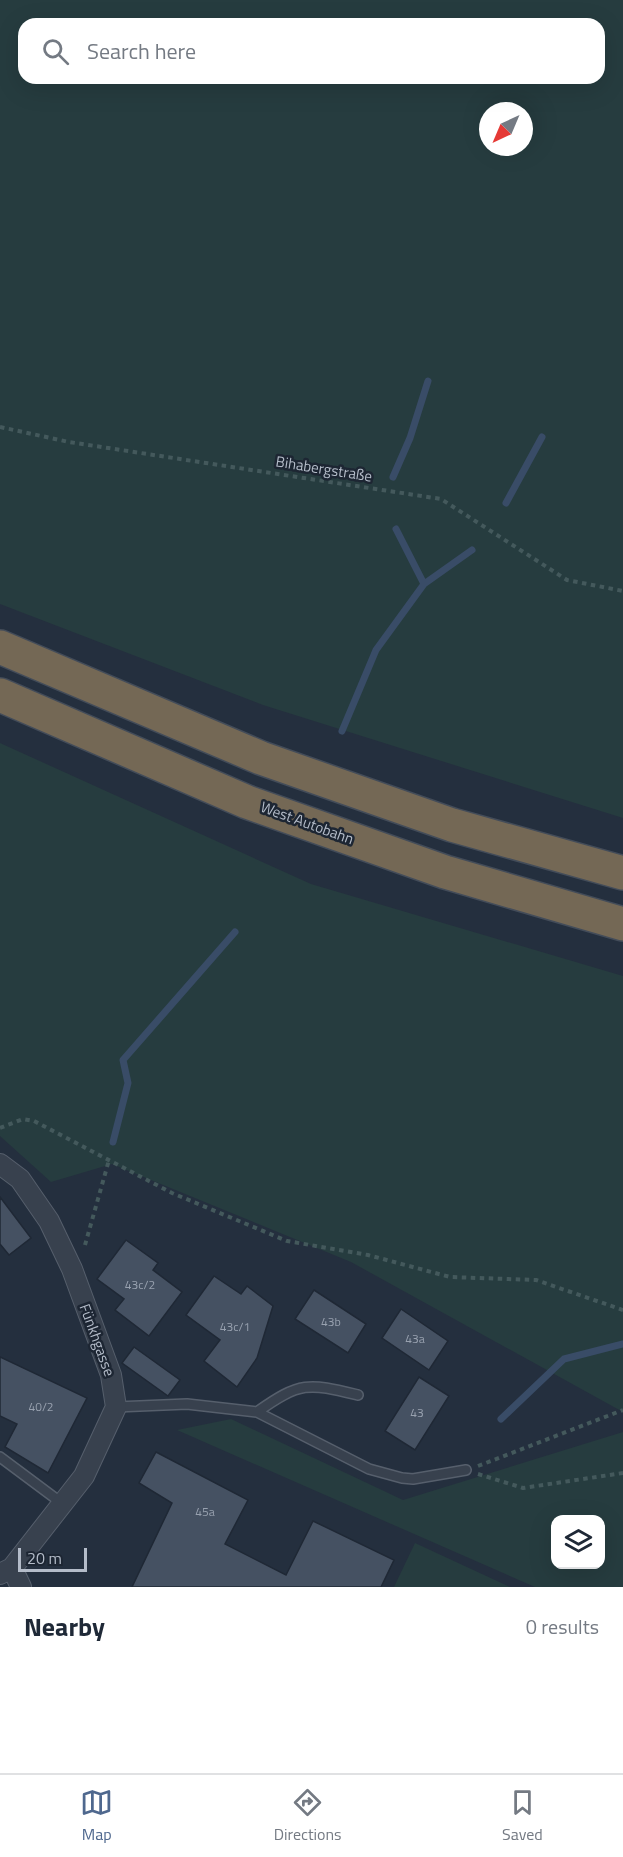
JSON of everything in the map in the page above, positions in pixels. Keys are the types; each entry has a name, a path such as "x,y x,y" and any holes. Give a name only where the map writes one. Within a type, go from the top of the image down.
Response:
{"highway":[{"path":"0,647 261,758 452,825 623,873"},
{"name":"West Autobahn","path":"0,695 247,802 444,872 623,924"}],"street":[{"name":"Fünkhgasse","path":"0,1164 20,1179 49,1221 72,1269 111,1375 116,1407"},
{"path":"21,1587 6,1571 84,1476 116,1407"}],"lane":[{"path":"257,1412 291,1391 314,1385 358,1395"},
{"path":"116,1407 187,1404 257,1412 369,1469 413,1479 466,1470"},
{"path":"0,1457 63,1504"}],"path":[{"name":"Bihabergstraße","path":"0,427 69,442 441,499 567,580 623,591"},
{"path":"0,1128 23,1119 34,1120 172,1192 287,1241 368,1255 450,1277 536,1280 623,1310"},
{"path":"72,1269 91,1228 109,1159"},
{"path":"466,1470 623,1410"},
{"path":"466,1470 523,1488 623,1473"}],"green space":[{"path":"0,0 623,0 623,818 263,705 0,604"},
{"path":"0,743 311,884 623,976 623,1412 351,1262 112,1164 51,1182 0,1136"},
{"path":"231,1419 403,1500 623,1432 623,1587 535,1587 177,1430"},
{"path":"415,1543 510,1587 394,1587"}],"building":[{"path":"0,1197 31,1238 9,1255 0,1244"},
{"path":"126,1240 158,1263 153,1270 182,1292 149,1336 115,1310 124,1299 97,1279"},
{"path":"214,1276 241,1294 247,1286 273,1306 257,1358 237,1387 204,1361 220,1340 186,1315"},
{"path":"314,1290 366,1324 348,1353 295,1319"},
{"path":"401,1309 448,1341 429,1370 382,1338"},
{"path":"134,1347 180,1380 168,1396 122,1363"},
{"path":"0,1357 87,1398 48,1473 5,1447 17,1424 0,1416"},
{"path":"419,1377 449,1396 415,1450 385,1431"},
{"path":"156,1452 248,1500 225,1544 286,1575 313,1521 394,1560 381,1587 132,1587 172,1503 139,1483"}],"waterway":[{"path":"393,477 410,438 428,381"},
{"path":"506,503 542,437"},
{"path":"396,529 424,584"},
{"path":"342,731 376,650 424,584 472,550"},
{"path":"113,1142 128,1083 123,1060 235,932"},
{"path":"501,1419 564,1359 623,1344"}]}
